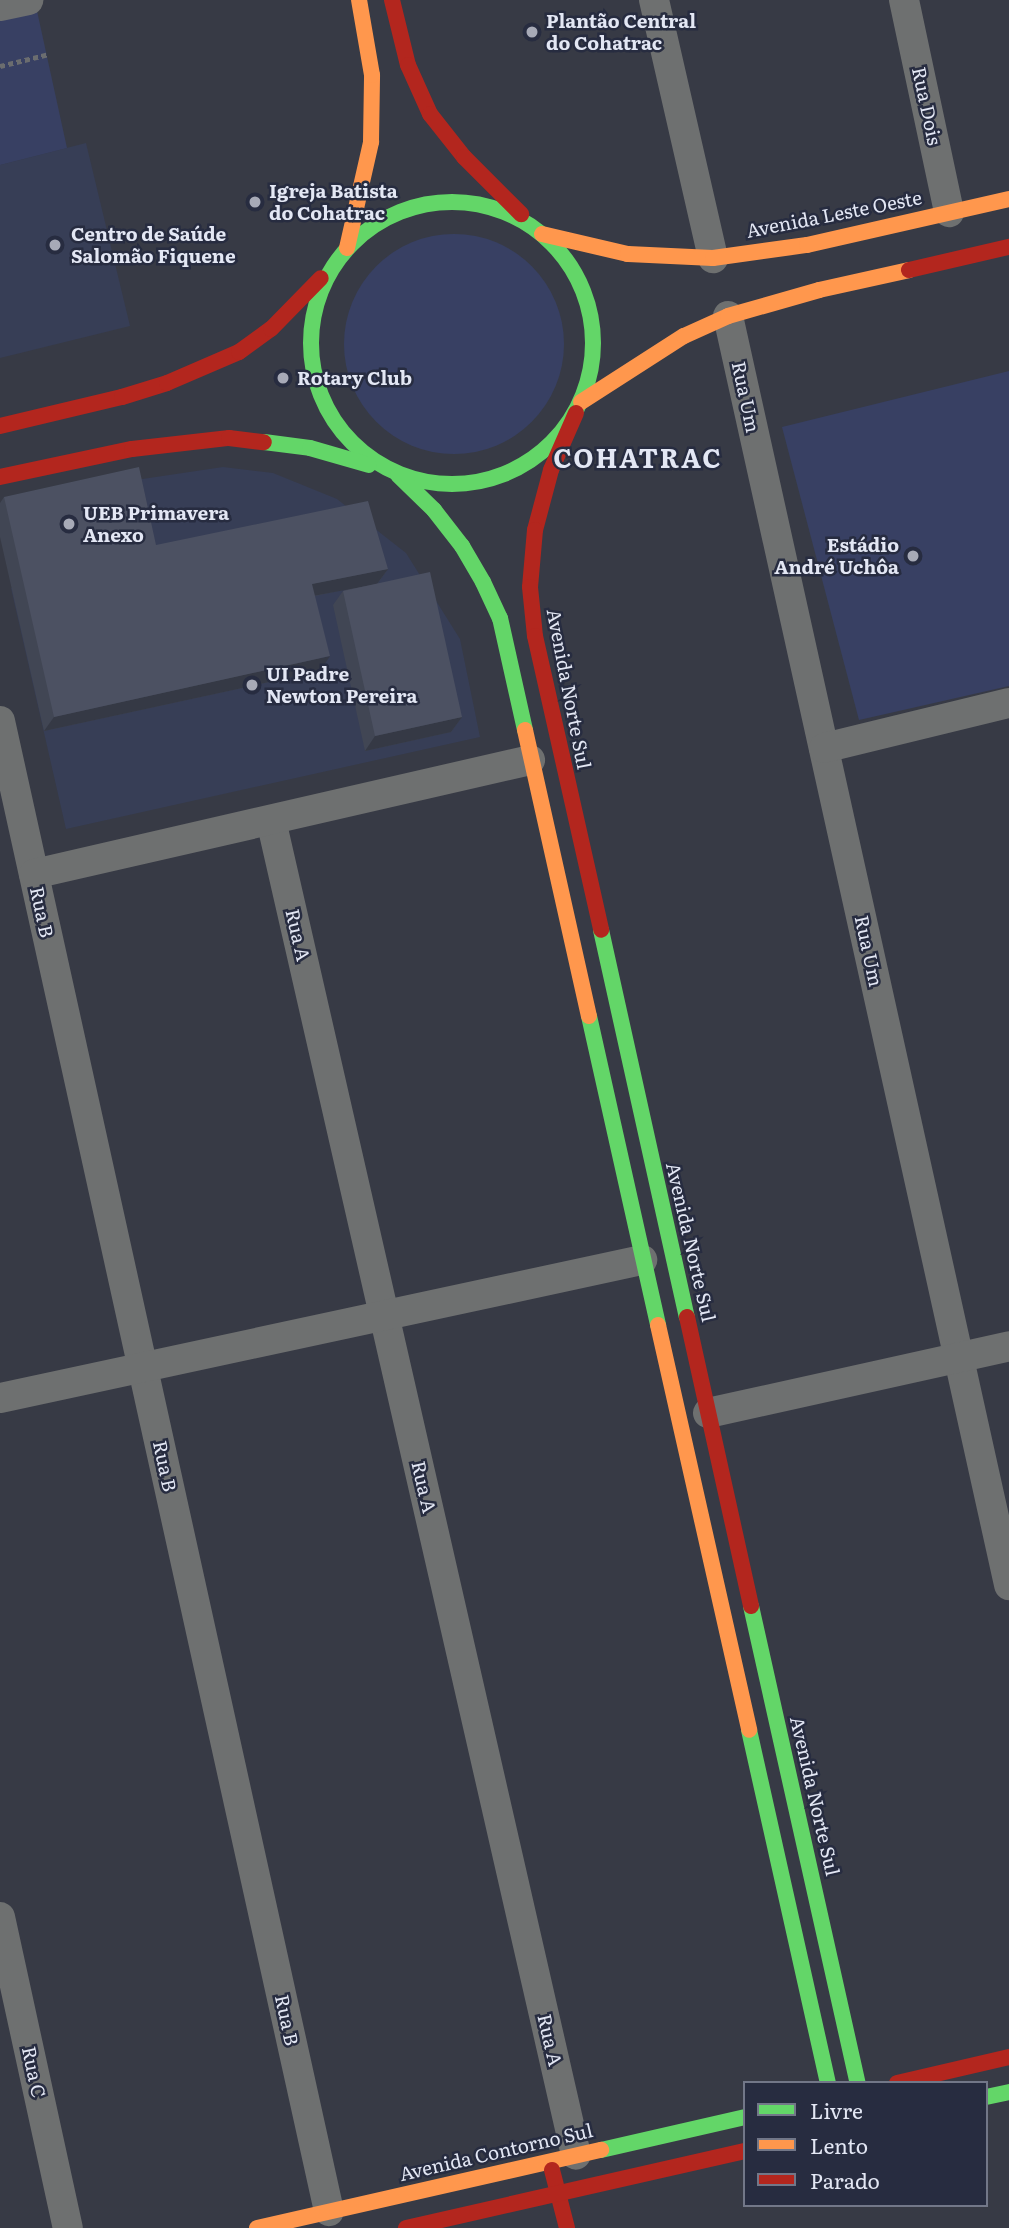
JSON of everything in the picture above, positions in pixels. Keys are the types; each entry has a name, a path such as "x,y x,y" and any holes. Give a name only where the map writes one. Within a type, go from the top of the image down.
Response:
{"main road":[{"path":"359,0 372,75 371,131 365,178 343,251 319,291 310,332 312,373 324,407 344,436 395,473 434,510 462,546 484,582 499,618 828,2081"},
{"path":"0,477 132,449 229,438 310,448 438,484 479,482 508,474 535,459 558,438 579,408 594,358 591,313 582,285 567,260 464,157 430,114 408,65 392,0"},
{"name":"Avenida Leste Oeste","path":"540,232 628,254 713,258 807,245 1009,199"},
{"path":"0,426 122,397 167,383 239,352 271,329 343,251 393,214 432,203 482,205 506,212 540,232"},
{"path":"579,408 674,342 728,316 819,290 1009,247"},
{"name":"Avenida Norte Sul","path":"579,408 551,470 535,530 530,587 535,636 858,2081"},
{"path":"906,2081 1009,2057"},
{"path":"988,2097 1009,2092"},
{"name":"Avenida Contorno Sul","path":"257,2228 743,2117"},
{"path":"406,2228 743,2151"},
{"path":"563,2158 557,2193 567,2228"}],"street":[{"path":"0,6 27,0"},
{"path":"654,0 713,258"},
{"name":"Rua Dois","path":"904,0 949,212"},
{"name":"Rua Um","path":"728,316 1009,1585"},
{"path":"824,748 1009,703"},
{"name":"Rua B","path":"0,721 329,2211"},
{"path":"34,874 530,760"},
{"name":"Rua A","path":"271,820 384,1315 563,2158"},
{"path":"0,1398 642,1259"},
{"path":"708,1413 1009,1346"},
{"name":"Rua C","path":"0,1917 68,2228"}],"path":[{"path":"0,66 49,54"}],"shaded area":[{"path":"37,11 67,148 0,165 0,19"},
{"name":"Centro de Saúde Salomão Fiquene","path":"86,143 130,326 0,358 0,165"},
{"path":"443,234 465,234 496,242 515,252 532,266 546,283 556,302 564,344 556,386 546,405 532,422 515,436 496,446 465,454 443,454 402,441 384,429 369,414 352,386 344,355 344,333 357,292 369,274 384,259 412,242"},
{"name":"Estádio André Uchôa","path":"1009,371 1009,686 859,720 782,427"},
{"name":"UI Padre Newton Pereira","path":"223,467 273,473 337,499 406,553 460,639 480,737 66,829 11,588 145,559 129,481"}],"building":[{"path":"139,467 156,545 368,501 388,569 312,584 330,656 54,717 4,497"},
{"path":"430,572 462,717 375,736 343,591"}],"traffic: fast":[{"path":"466,202 480,204 519,218 552,243 570,264 583,289 591,315 593,343 591,371 583,397 570,422 552,443 531,461 506,474 480,482 438,484 424,482 385,468 362,452 343,433 327,410 313,371 311,329 313,315 327,276 343,253 362,234 385,218 424,204 466,202"},
{"path":"264,442 310,448 369,465"},
{"path":"398,475 434,510 462,546 483,582 500,618 525,730"},
{"path":"601,930 687,1317"},
{"path":"589,1016 658,1325"},
{"path":"751,1606 858,2081"},
{"path":"749,1730 828,2081"},
{"path":"988,2097 1009,2092"},
{"path":"601,2150 743,2117"}],"traffic: slow":[{"path":"347,248 371,142 372,75 359,0"},
{"path":"542,234 628,254 713,258 807,245 1009,199"},
{"path":"581,402 684,336 728,316 819,290 909,270"},
{"path":"525,730 589,1016"},
{"path":"658,1325 749,1730"},
{"path":"257,2228 601,2150"}],"traffic: jam":[{"path":"392,0 408,65 430,114 464,157 521,214"},
{"path":"909,270 1009,247"},
{"path":"0,426 122,397 167,383 239,352 271,329 321,278"},
{"path":"576,413 551,470 535,530 530,587 535,636 601,930"},
{"path":"0,477 132,449 229,438 264,442"},
{"path":"687,1317 751,1606"},
{"path":"906,2081 1009,2057"},
{"path":"406,2228 743,2151"},
{"path":"552,2170 567,2228"}],"place":[{"name":"Plantão Central do Cohatrac","path":"532,32"},
{"name":"Igreja Batista do Cohatrac","path":"255,202"},
{"name":"Centro de Saúde Salomão Fiquene","path":"55,245"},
{"name":"Rotary Club","path":"283,378"},
{"name":"UEB Primavera Anexo","path":"69,524"},
{"name":"Estádio André Uchôa","path":"913,556"},
{"name":"UI Padre Newton Pereira","path":"252,685"}],"district":[{"name":"COHATRAC","path":"638,457"}]}
